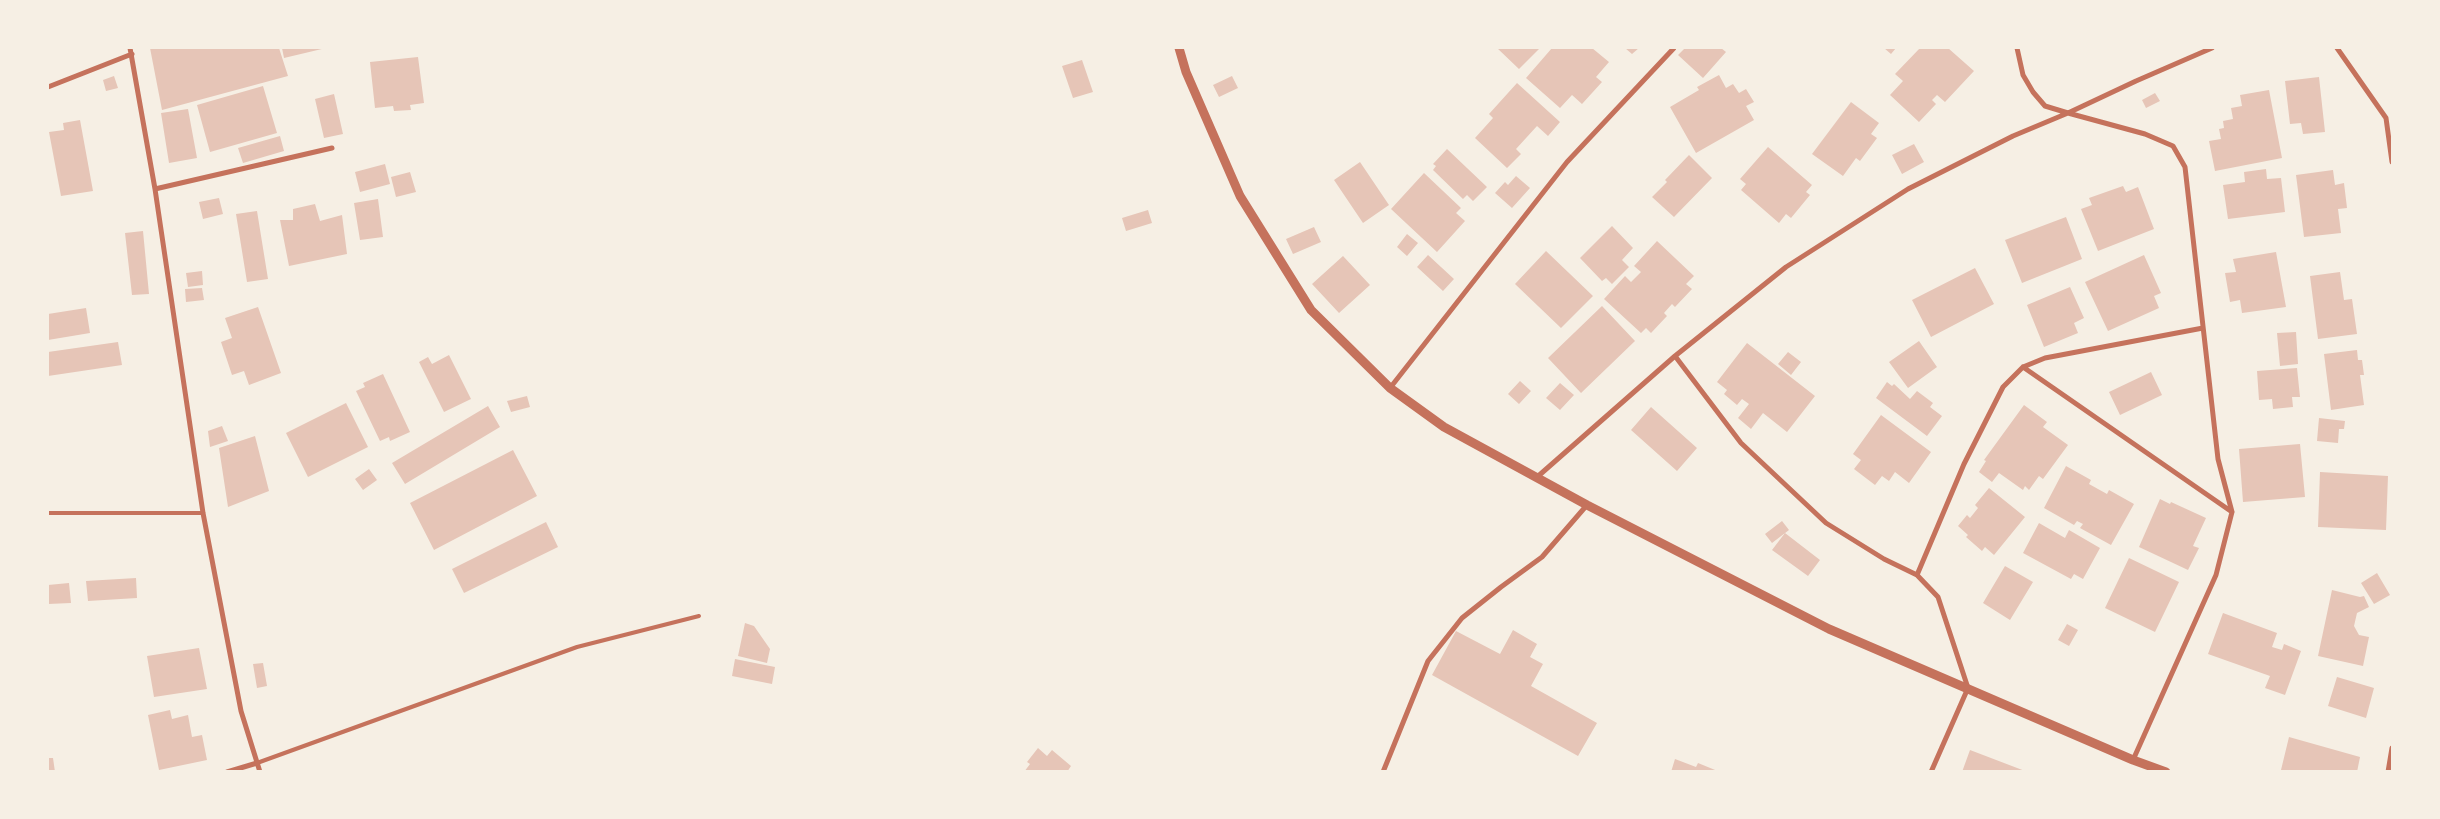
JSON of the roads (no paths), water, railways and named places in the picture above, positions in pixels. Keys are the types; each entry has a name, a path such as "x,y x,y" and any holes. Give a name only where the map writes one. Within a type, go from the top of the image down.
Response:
{"street":[{"path":"130,48 155,190 203,513 241,711 260,772"},
{"path":"1179,48 1186,72 1240,196 1311,310 1390,388 1444,427 1536,478 1829,629 2159,770"},
{"path":"1390,388 1567,162 1674,48"},
{"path":"2017,48 2023,75 2033,92 2045,106 2068,114 2145,134 2173,146 2185,167 2218,459 2232,512 2216,575 2133,760"},
{"path":"1536,478 1675,356 1786,267 1908,189 2013,136 2068,114 2136,81 2212,48"},
{"path":"2337,48 2386,118 2392,162"},
{"path":"48,87 132,54"},
{"path":"155,190 332,148"},
{"path":"1917,574 1964,464 2003,387 2023,367 2045,358 2203,328"},
{"path":"1675,356 1740,443 1826,523 1884,559 1917,574 1938,597 1968,688 1931,772"},
{"path":"2023,367 2232,512"},
{"path":"1383,772 1428,662 1462,618 1542,557 1587,505"},
{"path":"2388,772 2392,748"},
{"path":"227,772 257,763"}],"lane":[{"path":"48,513 203,513"},
{"path":"257,763 577,646 699,616"}]}
